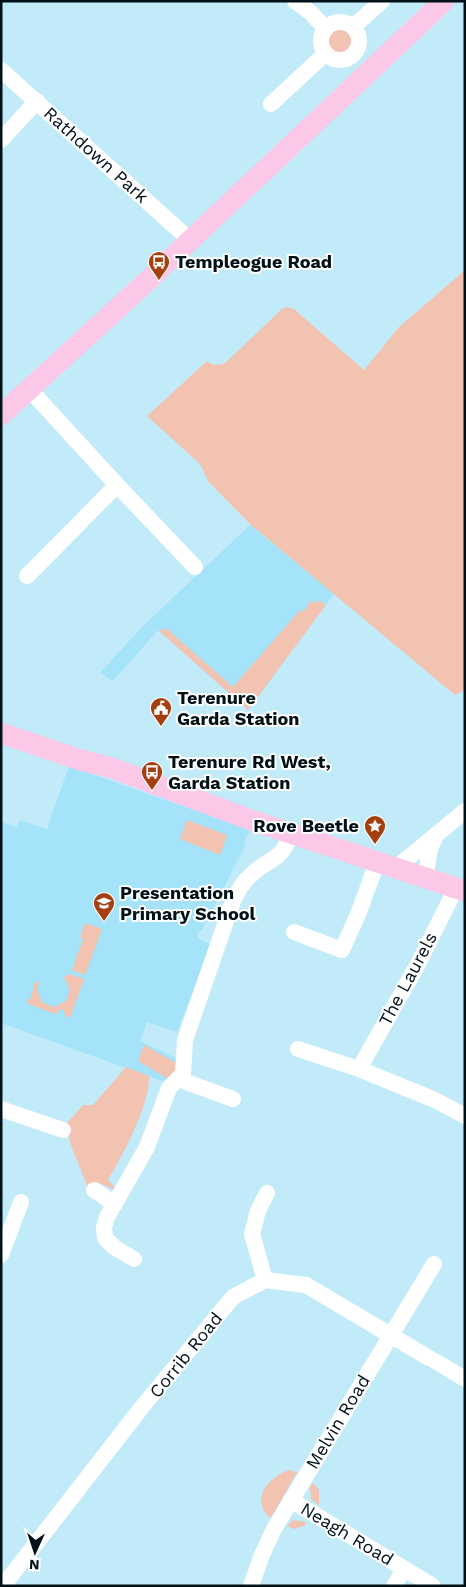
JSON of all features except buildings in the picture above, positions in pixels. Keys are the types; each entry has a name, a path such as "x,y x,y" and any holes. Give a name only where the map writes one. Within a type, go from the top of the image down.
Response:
{"main road":[{"path":"1,414 30,390 444,1"},
{"path":"1,733 80,760 112,768 187,798 460,889"}],"street":[{"path":"295,1 310,12 326,29"},
{"path":"353,27 382,1"},
{"path":"336,22 342,22 353,27 359,42 352,56 347,59 335,60 325,54 321,38 326,29 336,22"},
{"path":"271,104 325,54"},
{"name":"Rathdown Park","path":"1,70 190,240"},
{"path":"1,140 37,101"},
{"path":"30,390 195,567"},
{"path":"27,576 117,485"},
{"path":"294,932 342,950 359,912 387,865 436,836 465,811"},
{"path":"134,1259 104,1238 104,1227 147,1147 169,1088 180,1077 185,1067 185,1040 233,901 241,886 252,873 277,858 286,848 291,834"},
{"path":"425,878 430,850 436,836"},
{"name":"The Laurels","path":"359,1070 460,889"},
{"path":"298,1049 359,1070 435,1100 465,1116"},
{"path":"180,1077 186,1082 233,1098"},
{"path":"1,1109 62,1130"},
{"path":"94,1190 115,1204"},
{"path":"267,1193 258,1211 252,1234 265,1280 306,1285 465,1380"},
{"path":"1,1255 21,1202"},
{"name":"Melvin Road","path":"251,1586 262,1555 291,1500 434,1264"},
{"name":"Corrib Road","path":"3,1586 142,1407 233,1297 265,1280"},
{"name":"Neagh Road","path":"291,1500 434,1586"},
{"name":"Neagh Road","path":"394,1586 404,1569"}],"shaded area":[{"path":"340,29 350,33 354,43 350,53 340,57 330,53 326,43 330,33"},
{"path":"465,270 465,690 455,695 251,525 208,481 200,464 147,416 207,361 213,365 224,364 282,309 287,307 294,309 364,370 399,327"},
{"path":"250,525 334,594 248,710 158,630 113,681 100,673 142,627"},
{"path":"319,600 326,605 248,710 158,630 167,629 233,687 300,610 303,612 311,601 316,603"},
{"name":"Presentation Primary School","path":"69,766 250,830 244,842 246,844 202,930 199,931 197,938 211,944 177,1032 147,1022 140,1041 182,1061 171,1084 1,1023 1,822 17,827 20,820 47,829"},
{"path":"187,820 227,835 220,855 180,839"},
{"path":"85,923 102,929 85,975 72,970 83,939 80,937"},
{"path":"69,974 84,979 70,1018 65,1016 64,1010 61,1009 55,1014 26,1003 31,997 35,981 39,983 37,990 42,1002 54,1007 66,1001 70,990 64,977"},
{"path":"144,1045 178,1064 170,1080 138,1061"},
{"path":"126,1067 149,1076 145,1101 128,1144 108,1180 115,1187 113,1189 96,1182 91,1191 71,1146 66,1124 83,1105 93,1105"},
{"path":"289,1470 297,1472 271,1518 264,1511 261,1504 264,1490 275,1478"},
{"path":"313,1483 319,1490 319,1505 311,1499 310,1487"},
{"path":"293,1520 307,1522 304,1526 294,1529 287,1526"}],"place":[{"name":"Templeogue Road","path":"159,281"},
{"name":"Terenure Garda Station","path":"161,727"},
{"name":"Terenure Rd West, Garda Station","path":"152,791"},
{"name":"Rove Beetle","path":"375,845"},
{"name":"Presentation Primary School","path":"104,922"}]}
